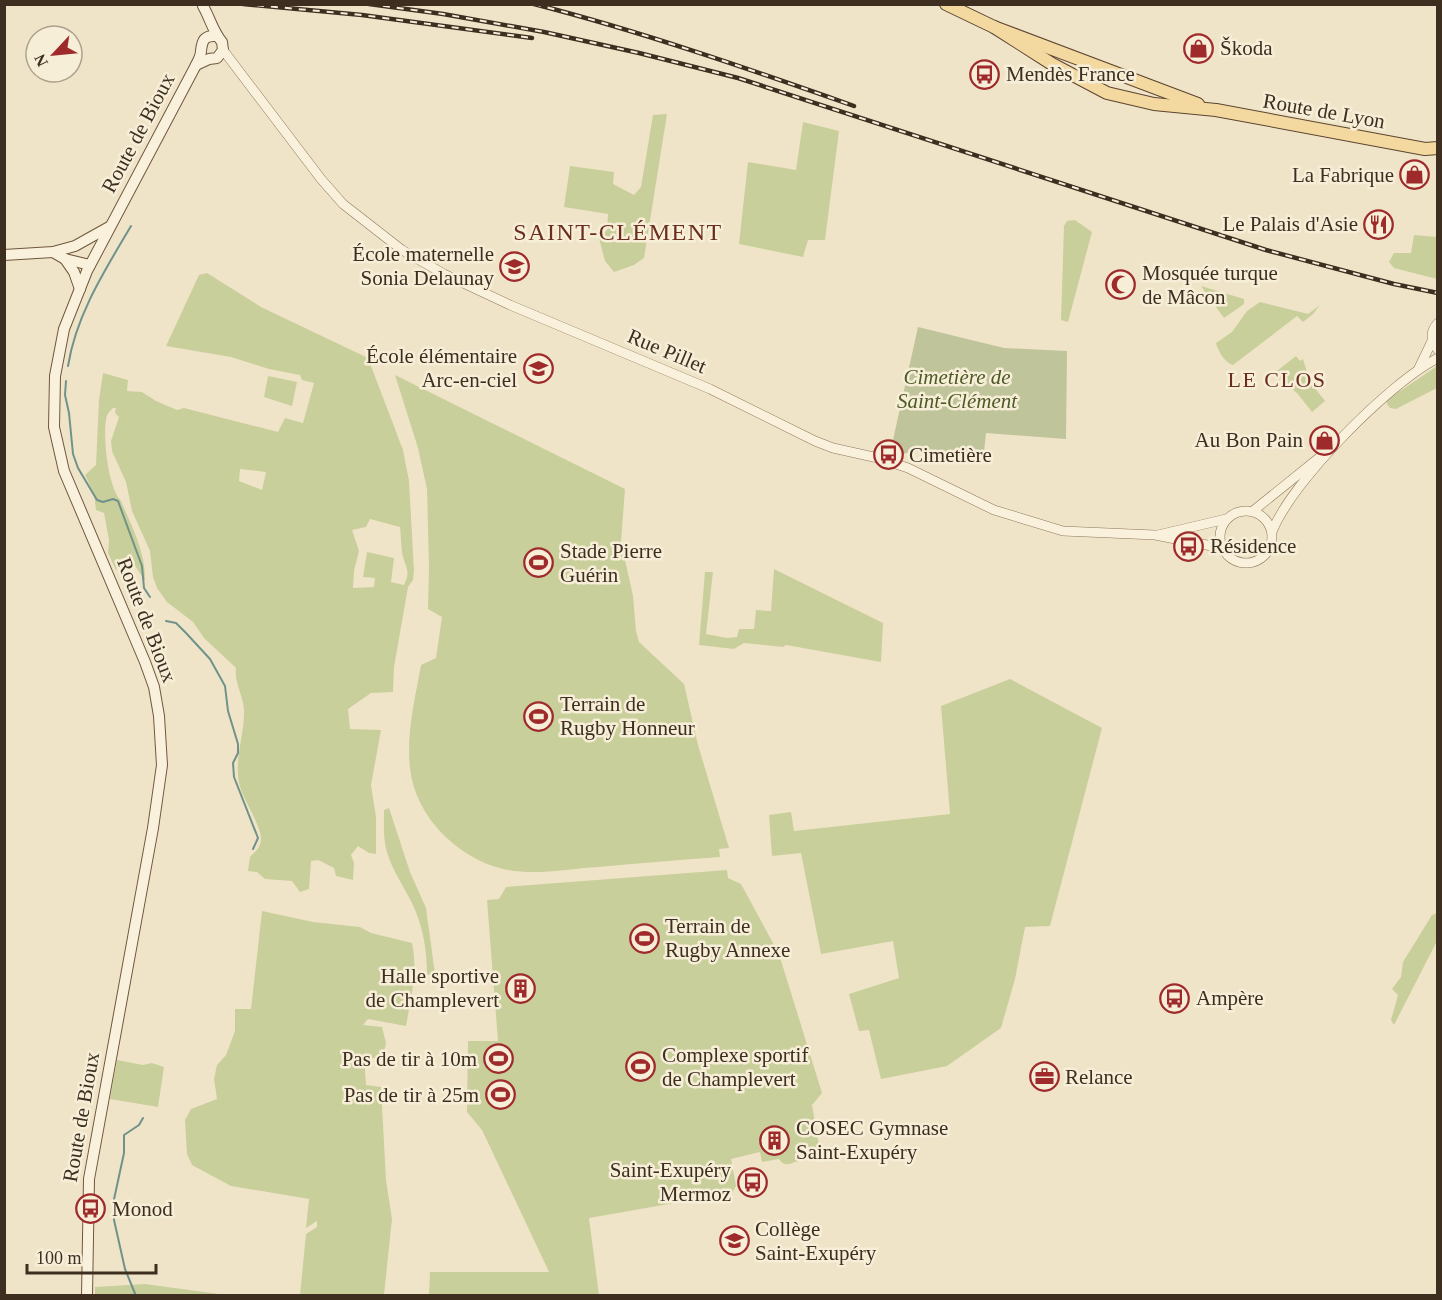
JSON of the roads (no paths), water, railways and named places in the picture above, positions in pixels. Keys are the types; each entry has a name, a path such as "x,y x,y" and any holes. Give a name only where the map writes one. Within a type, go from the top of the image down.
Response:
{"main road":[{"path":"946,4 994,27 1216,110"},
{"path":"994,27 1052,64 1107,93 1154,104 1216,110"},
{"path":"211,37 222,42 213,55 201,44 211,37"},
{"name":"Route de Bioux","path":"87,1296 88,1179 153,828 162,765 162,741 154,687 146,662 70,486 57,442 53,409 55,376 64,329 91,262 195,65 213,55"},
{"name":"Route de Lyon","path":"1216,110 1431,148 1437,155"},
{"path":"4,255 53,252 75,246 110,226"},
{"path":"75,246 91,262"},
{"path":"53,252 65,259 91,262"},
{"path":"65,259 74,272 80,289"}],"street":[{"name":"Rue Pillet","path":"213,55 239,70 321,179 343,204 402,250 444,274 510,305 710,389 815,441 908,468 994,510 1063,531 1155,535 1222,548"},
{"path":"1419,368 1432,341 1433,329 1437,323"},
{"path":"1432,341 1437,350"},
{"path":"1332,449 1253,511 1236,512 1226,519 1220,530 1220,539 1222,548 1230,557 1237,561 1252,562 1267,553 1276,523 1302,485 1332,449 1366,414 1419,368 1437,358"},
{"path":"1253,511 1268,521 1272,532"},
{"name":"Rue Pillet","path":"1155,535 1226,519"}],"waterway":[{"path":"68,366 78,329 93,293 131,226"},
{"path":"66,381 65,395 73,454 78,468 97,500 118,501 142,566 144,588 150,597"},
{"path":"166,621 176,623 210,659 225,686 228,711 238,744 238,753 233,763 234,777 258,838 253,849"},
{"path":"136,1296 125,1269 114,1220 113,1204 124,1153 124,1135 139,1125 143,1118"}],"railway":[{"path":"243,4 362,15 532,38"},
{"path":"369,4 443,14 544,32 738,78 1266,250 1394,284 1438,293"},
{"path":"534,4 655,39 854,106"}],"place":[{"name":"Škoda","path":"1199,48"},
{"name":"Mendès France","path":"985,74"},
{"name":"La Fabrique","path":"1415,175"},
{"name":"Le Palais d'Asie","path":"1379,224"},
{"name":"École maternelle Sonia Delaunay","path":"515,266"},
{"name":"Mosquée turque de Mâcon","path":"1121,285"},
{"name":"École élémentaire Arc-en-ciel","path":"538,368"},
{"name":"Au Bon Pain","path":"1324,440"},
{"name":"Cimetière","path":"888,455"},
{"name":"Résidence","path":"1189,546"},
{"name":"Stade Pierre Guérin","path":"539,563"},
{"name":"Terrain de Rugby Honneur","path":"539,716"},
{"name":"Terrain de Rugby Annexe","path":"644,938"},
{"name":"Halle sportive de Champlevert","path":"520,988"},
{"name":"Ampère","path":"1175,998"},
{"name":"Pas de tir à 10m","path":"498,1059"},
{"name":"Complexe sportif de Champlevert","path":"641,1067"},
{"name":"Relance","path":"1044,1077"},
{"name":"Pas de tir à 25m","path":"500,1095"},
{"name":"COSEC Gymnase Saint-Exupéry","path":"775,1140"},
{"name":"Saint-Exupéry Mermoz","path":"752,1182"},
{"name":"Monod","path":"91,1209"},
{"name":"Collège Saint-Exupéry","path":"734,1241"}],"district":[{"name":"SAINT-CLÉMENT","path":"618,232"},
{"name":"LE CLOS","path":"1277,379"}],"park label":[{"name":"Cimetière de Saint-Clément","path":"957,389"}]}
